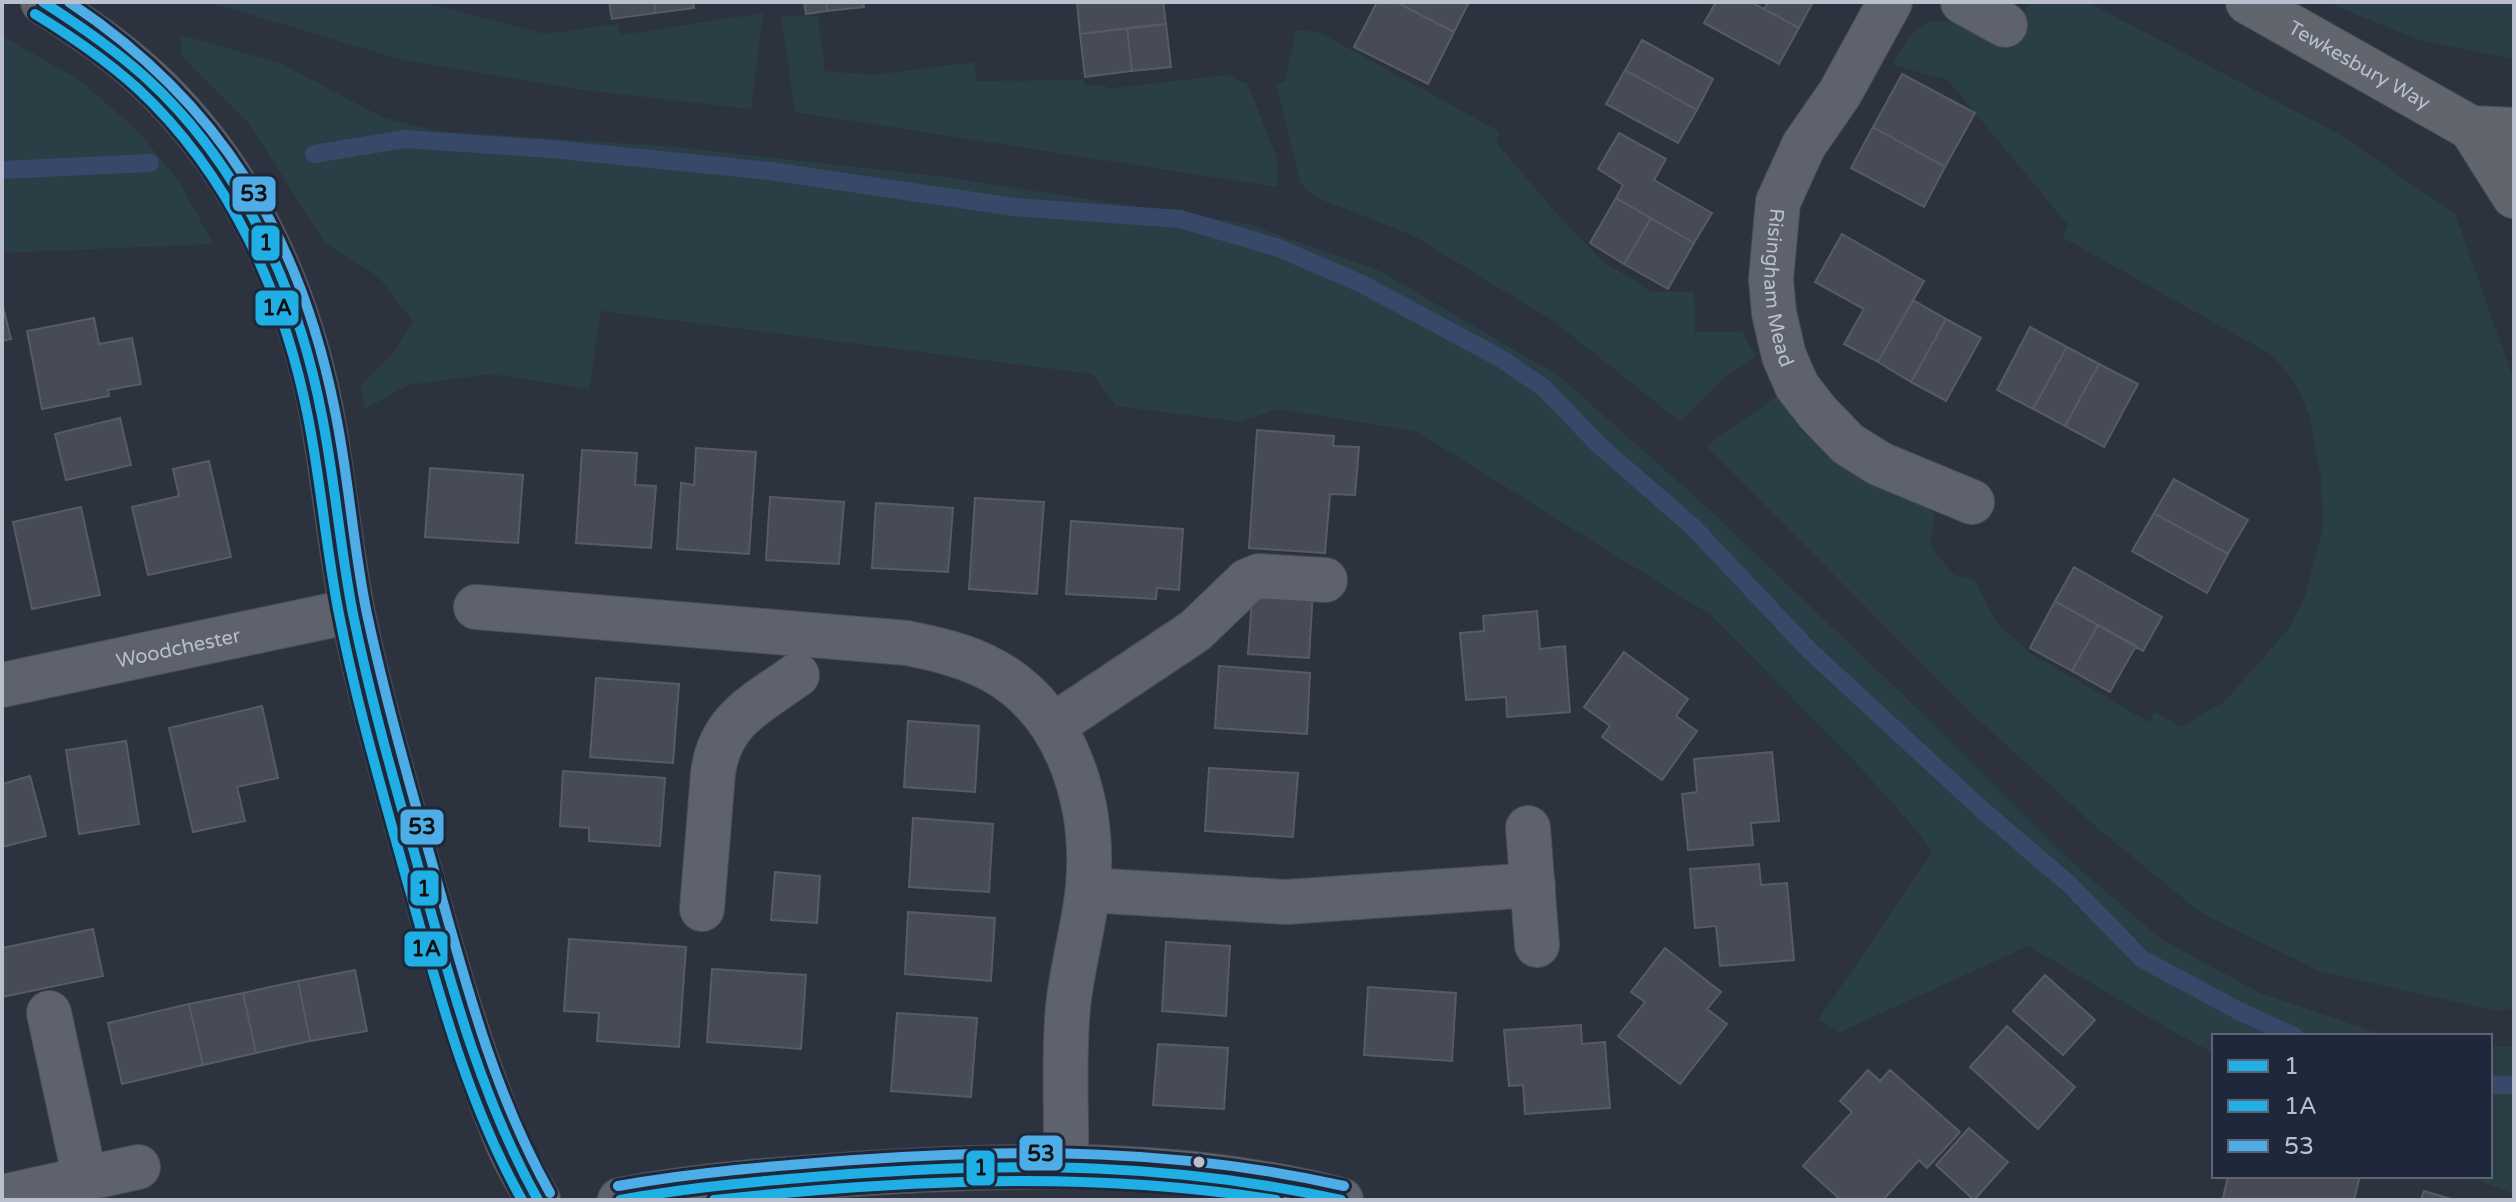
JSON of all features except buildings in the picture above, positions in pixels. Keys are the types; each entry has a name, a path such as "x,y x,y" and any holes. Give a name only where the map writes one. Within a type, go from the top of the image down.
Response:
{"main road":[{"name":"Tewkesbury Way","path":"2248,2 2471,128 2514,130"},
{"name":"Tewkesbury Way","path":"2471,128 2514,196"}],"street":[{"path":"43,2 97,37 160,90 209,147 256,219 289,293 322,415 352,611 379,729 472,1048 508,1144 538,1200"},
{"name":"Risingham Mead","path":"1890,2 1840,93 1804,145 1778,202 1771,279 1774,313 1784,356 1797,386 1848,444 1880,464 1972,502"},
{"path":"1963,2 2005,25"},
{"path":"1054,725 1195,631 1247,581 1259,576 1325,580"},
{"path":"476,607 907,643 951,652 994,671 1030,696 1054,725 1076,774 1087,816 1090,854 1088,890 1068,1008 1066,1166"},
{"name":"Woodchester","path":"2,685 352,611"},
{"path":"702,909 713,773 719,745 746,711 796,690 802,633"},
{"path":"1528,828 1537,945"},
{"path":"1088,890 1286,902 1533,885"},
{"path":"49,1013 85,1179"},
{"path":"620,1200 669,1191 780,1179 948,1168 1066,1166 1185,1171 1325,1198"},
{"path":"2,1197 138,1167"}],"shaded area":[{"path":"209,2 422,2 545,34 617,24 620,35 763,13 751,109 575,89 402,60"},
{"path":"2029,2 2087,2 2339,134 2455,214 2514,381 2514,1008 2496,1011 2319,971 2200,912 2095,826 1969,711 1706,446 1777,396 1803,432 1847,468 1929,505 1935,517 1930,541 1933,550 1954,575 1974,579 1997,623 2030,653 2149,722 2155,712 2181,727 2225,701 2290,627 2305,595 2323,529 2321,479 2310,416 2296,384 2272,355 2062,237 2068,225 1948,80 1893,65 1916,31 1928,23 1940,21 1968,29 2003,48"},
{"path":"2327,2 2514,2 2514,59 2419,40"},
{"path":"781,16 818,16 825,71 874,75 974,62 977,81 1083,80 1084,86 1105,85 1107,89 1226,75 1248,84 1278,162 1277,187 795,112"},
{"path":"1296,30 1319,32 1500,132 1496,142 1601,260 1652,292 1694,292 1695,332 1742,332 1756,356 1730,373 1681,422 1552,320 1412,235 1317,198 1301,184 1276,83 1285,82"},
{"path":"181,35 280,63 384,118 437,131 678,147 945,177 1248,224 1380,271 1559,376 1700,501 1922,713 2068,859 2161,939 2260,993 2380,1034 2212,1034 2212,1052 2028,946 1840,1032 1818,1020 1932,853 1916,830 1850,756 1711,615 1416,431 1277,409 1241,422 1116,406 1093,374 601,311 589,389 490,374 408,385 365,409 360,385 392,355 413,322 378,276 326,244 249,124 181,55"},
{"path":"2,36 78,79 136,129 179,181 213,244 2,253"},
{"path":"2492,1046 2514,1047 2514,1194 2473,1178 2492,1178"}],"waterway":[{"path":"314,154 405,139 551,149 770,171 1014,207 1180,219 1276,247 1362,284 1500,358 1544,388 1600,446 1693,527 1810,651 1979,807 2069,884 2142,959 2239,1011 2290,1034"},
{"path":"2,170 150,163"},
{"path":"2492,1085 2514,1085"}],"transit line":[{"name":"1","path":"43,2 121,57 179,112 210,149 237,190 261,232 281,277 311,369 327,440 353,614 402,809 469,1040 500,1122 538,1200"},
{"name":"53","path":"69,2 122,41 169,83 210,129 246,178 275,231 300,287 320,347 335,411 367,614 408,778 484,1039 513,1117 550,1193"},
{"name":"1A","path":"35,14 113,68 170,122 226,198 268,282 298,371 339,614 361,713 388,812 429,960 469,1083 502,1162 522,1200"},
{"name":"53","path":"618,1186 706,1173 824,1162 1039,1153 1161,1158 1282,1174 1344,1186"},
{"name":"1","path":"620,1200 706,1187 821,1176 1036,1167 1157,1172 1279,1188 1341,1200"},
{"name":"1A","path":"714,1200 854,1187 995,1181 1136,1185 1276,1200"}]}
